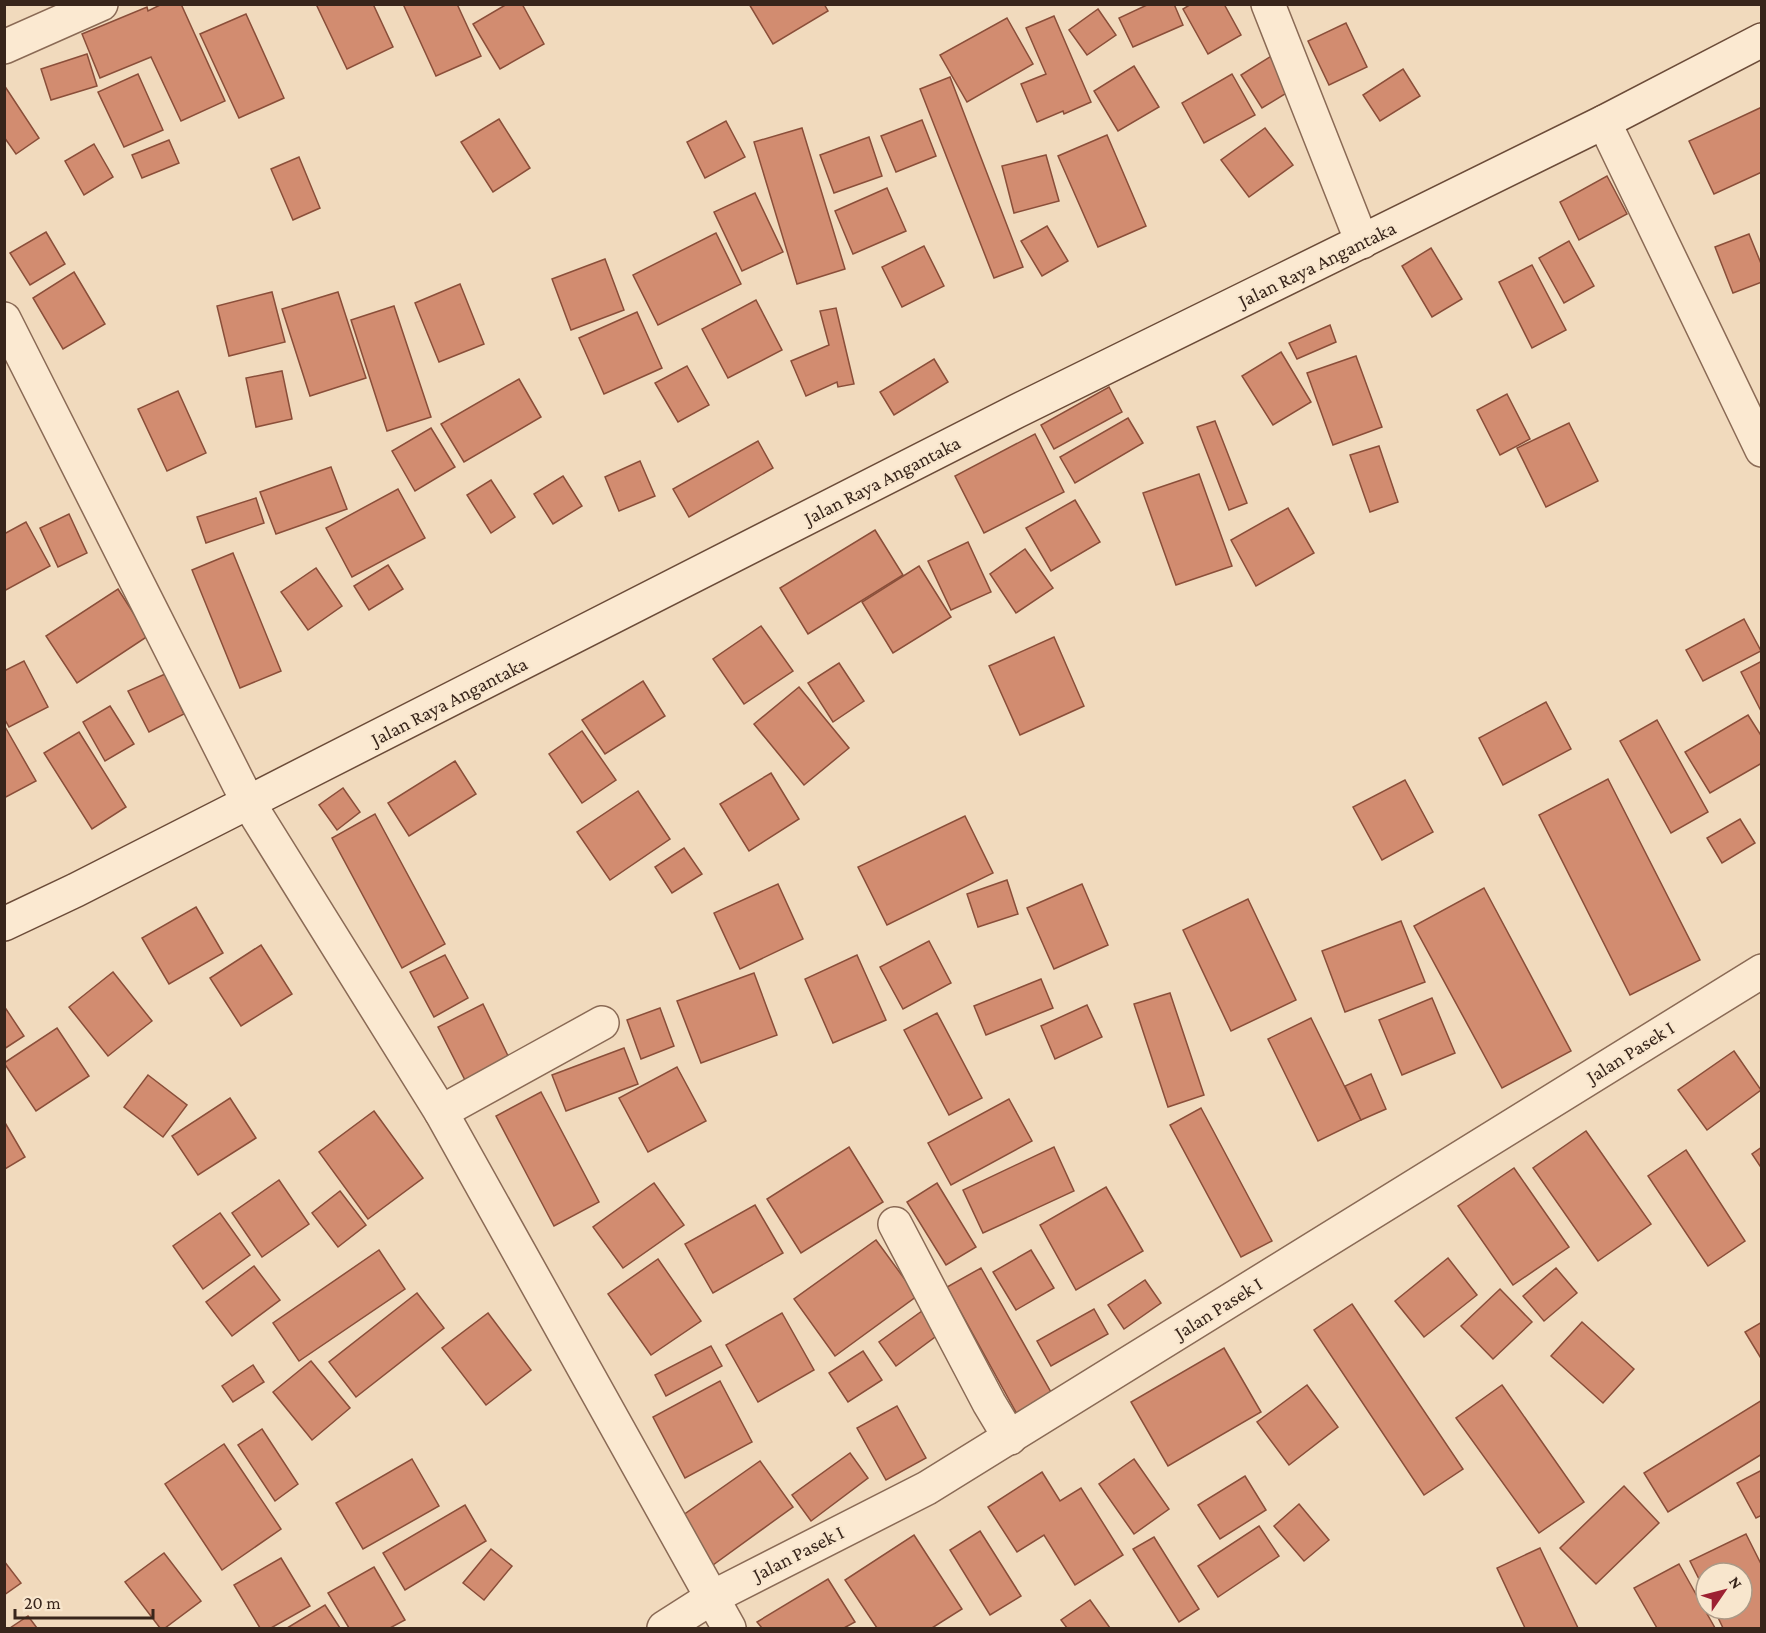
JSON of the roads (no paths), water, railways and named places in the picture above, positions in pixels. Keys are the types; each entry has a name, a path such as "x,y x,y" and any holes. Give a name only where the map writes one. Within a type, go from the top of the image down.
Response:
{"street":[{"path":"4,47 101,4"},
{"path":"1268,4 1362,242"},
{"name":"Jalan Raya Angantaka","path":"4,924 76,890 1006,416 1604,122 1761,39"},
{"path":"1604,122 1761,450"},
{"path":"4,319 248,802 441,1112 729,1629"},
{"name":"Jalan Pasek I","path":"664,1629 711,1598 927,1488 1761,970"},
{"path":"441,1112 602,1023"},
{"path":"895,1224 989,1403 1010,1438"}]}
